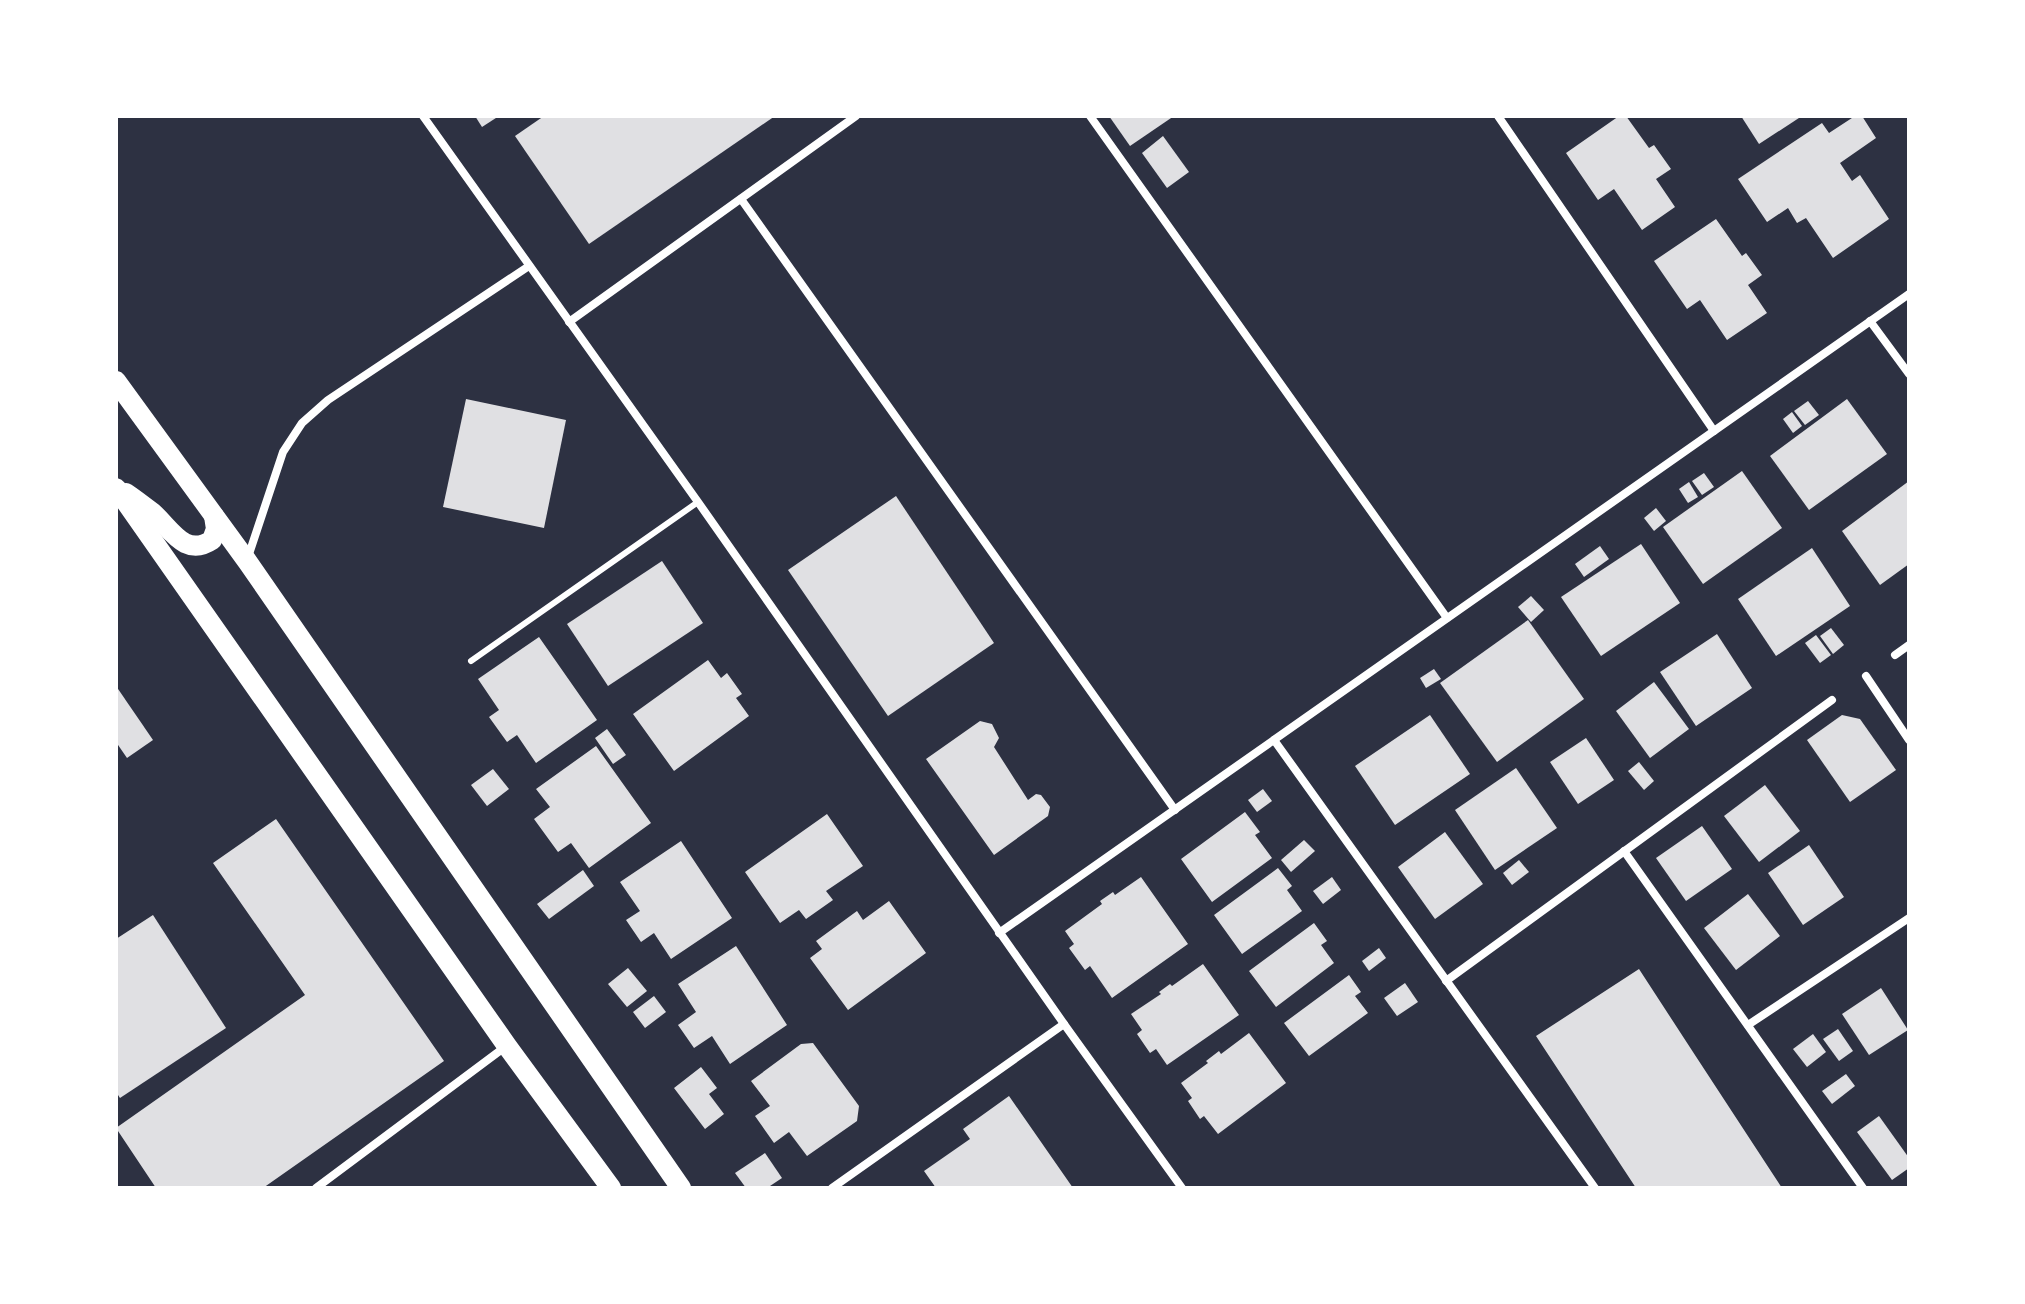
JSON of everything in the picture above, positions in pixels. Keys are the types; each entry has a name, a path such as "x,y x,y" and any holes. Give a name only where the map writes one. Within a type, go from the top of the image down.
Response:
{"main road":[{"path":"116,381 247,561 681,1188"},
{"path":"116,487 155,515 186,544 203,547 212,540 216,529 214,516"},
{"path":"116,487 507,1046 611,1188"}],"street":[{"path":"423,116 1182,1188"},
{"path":"569,322 856,116"},
{"path":"1090,116 1447,618"},
{"path":"1498,116 1714,431"},
{"path":"741,199 1175,810"},
{"path":"247,561 283,452 302,423 328,400 529,266"},
{"path":"999,933 1909,294"},
{"path":"1870,321 1909,374"},
{"path":"1895,655 1909,645"},
{"path":"1866,676 1909,740"},
{"path":"1446,981 1832,700"},
{"path":"1274,740 1595,1188"},
{"path":"1624,851 1863,1188"},
{"path":"1748,1025 1909,918"},
{"path":"832,1188 1064,1024"},
{"path":"316,1188 507,1046"}],"lane":[{"path":"471,661 698,502"}],"building":[{"path":"475,116 499,116 482,127"},
{"path":"544,116 775,116 589,244 515,136"},
{"path":"1109,116 1174,116 1130,146"},
{"path":"1619,116 1626,116 1649,148 1654,145 1671,169 1656,179 1675,207 1642,230 1614,189 1598,200 1566,153"},
{"path":"1741,116 1802,116 1759,144"},
{"path":"1855,116 1862,116 1876,138 1840,163 1852,181 1860,175 1889,219 1833,258 1806,218 1797,223 1788,208 1767,222 1738,179 1822,123 1829,133"},
{"path":"1163,136 1189,172 1167,188 1142,153"},
{"path":"1716,219 1742,256 1746,253 1762,275 1748,285 1767,313 1727,340 1700,300 1687,309 1654,261"},
{"path":"466,399 566,420 544,528 443,507"},
{"path":"1847,399 1887,454 1809,510 1770,456"},
{"path":"1808,401 1819,415 1805,425 1794,411"},
{"path":"1792,412 1802,426 1793,433 1783,419"},
{"path":"1742,471 1782,528 1703,584 1663,527"},
{"path":"1704,473 1714,487 1702,495 1692,481"},
{"path":"1909,481 1909,564 1880,585 1842,531"},
{"path":"1689,482 1698,497 1688,503 1679,489"},
{"path":"896,496 994,643 888,716 788,570"},
{"path":"1656,508 1666,521 1654,531 1644,518"},
{"path":"1641,544 1680,603 1601,656 1561,597"},
{"path":"1600,546 1609,559 1584,577 1575,564"},
{"path":"1812,548 1850,606 1776,656 1738,599"},
{"path":"662,561 703,623 608,686 567,624"},
{"path":"1531,596 1544,610 1531,622 1518,607"},
{"path":"1528,620 1584,699 1497,762 1440,683"},
{"path":"1831,628 1844,645 1833,654 1820,636"},
{"path":"1717,634 1752,688 1696,726 1660,672"},
{"path":"1816,635 1831,655 1820,663 1805,643"},
{"path":"539,637 597,720 536,763 517,735 507,742 489,717 499,710 478,679"},
{"path":"708,660 721,678 727,673 742,694 736,698 749,716 674,771 633,714"},
{"path":"1434,669 1441,679 1426,688 1420,678"},
{"path":"1654,682 1689,729 1650,758 1616,711"},
{"path":"116,686 153,740 127,758 116,742"},
{"path":"1430,715 1470,774 1395,825 1355,766"},
{"path":"1842,715 1860,719 1896,770 1850,802 1807,740"},
{"path":"980,721 992,724 999,738 994,747 1028,800 1036,794 1041,795 1050,807 1048,816 994,855 926,759"},
{"path":"607,729 626,755 613,764 595,738"},
{"path":"1586,738 1614,780 1578,804 1550,762"},
{"path":"596,746 651,823 589,868 571,843 558,852 534,819 550,807 536,789"},
{"path":"1639,762 1654,781 1644,790 1628,771"},
{"path":"1516,768 1557,828 1495,870 1455,810"},
{"path":"493,769 509,789 487,806 471,785"},
{"path":"1765,785 1800,831 1759,862 1724,816"},
{"path":"1263,789 1272,801 1257,812 1248,800"},
{"path":"1245,812 1260,832 1255,835 1272,858 1212,902 1181,859"},
{"path":"827,814 863,866 826,891 833,900 806,919 799,910 780,923 745,872"},
{"path":"276,819 444,1061 263,1188 156,1188 116,1128 305,995 213,863"},
{"path":"1702,826 1732,869 1686,901 1656,858"},
{"path":"1445,832 1483,884 1435,919 1398,867"},
{"path":"1304,840 1315,851 1291,872 1281,860"},
{"path":"681,841 732,918 671,959 654,933 641,942 626,920 640,911 620,882"},
{"path":"1809,845 1844,897 1803,925 1768,873"},
{"path":"1519,860 1529,872 1512,885 1503,873"},
{"path":"1278,868 1292,886 1287,890 1302,911 1242,954 1214,915"},
{"path":"583,870 594,886 549,919 537,904"},
{"path":"1141,877 1188,944 1112,998 1090,966 1085,970 1069,948 1074,944 1065,931 1102,904 1100,901"},
{"path":"1332,877 1341,890 1323,904 1313,891"},
{"path":"1748,894 1780,936 1736,970 1704,928"},
{"path":"889,901 926,953 848,1010 810,958 822,949 816,941 857,911 863,920"},
{"path":"153,915 226,1028 120,1098 116,1092 116,939"},
{"path":"1314,923 1327,941 1321,945 1334,963 1276,1007 1249,971"},
{"path":"736,946 787,1025 730,1064 712,1036 694,1048 678,1025 696,1012 678,984"},
{"path":"1379,948 1386,958 1369,971 1362,961"},
{"path":"1203,964 1239,1015 1167,1065 1156,1049 1150,1053 1137,1034 1142,1030 1131,1014"},
{"path":"628,968 647,991 627,1007 608,984"},
{"path":"1639,969 1782,1188 1636,1188 1536,1036"},
{"path":"1349,975 1361,992 1355,996 1368,1013 1309,1056 1284,1023"},
{"path":"1405,983 1418,1002 1397,1016 1384,998"},
{"path":"1881,988 1908,1030 1869,1055 1842,1014"},
{"path":"654,996 666,1012 645,1028 633,1012"},
{"path":"1838,1029 1853,1051 1839,1061 1823,1039"},
{"path":"1249,1033 1286,1083 1218,1134 1204,1116 1200,1119 1188,1101 1192,1098 1181,1083 1219,1051 1221,1054"},
{"path":"1813,1034 1826,1052 1807,1067 1793,1049"},
{"path":"813,1043 859,1106 857,1121 807,1156 789,1132 774,1143 755,1116 770,1106 751,1081 801,1044"},
{"path":"701,1067 717,1088 709,1094 724,1114 705,1129 674,1088"},
{"path":"1846,1074 1855,1086 1832,1104 1822,1091"},
{"path":"1009,1096 1073,1188 936,1188 924,1171 970,1139 963,1129"},
{"path":"1879,1116 1909,1158 1909,1168 1892,1180 1857,1132"},
{"path":"765,1153 782,1178 767,1188 746,1188 735,1173"}]}
